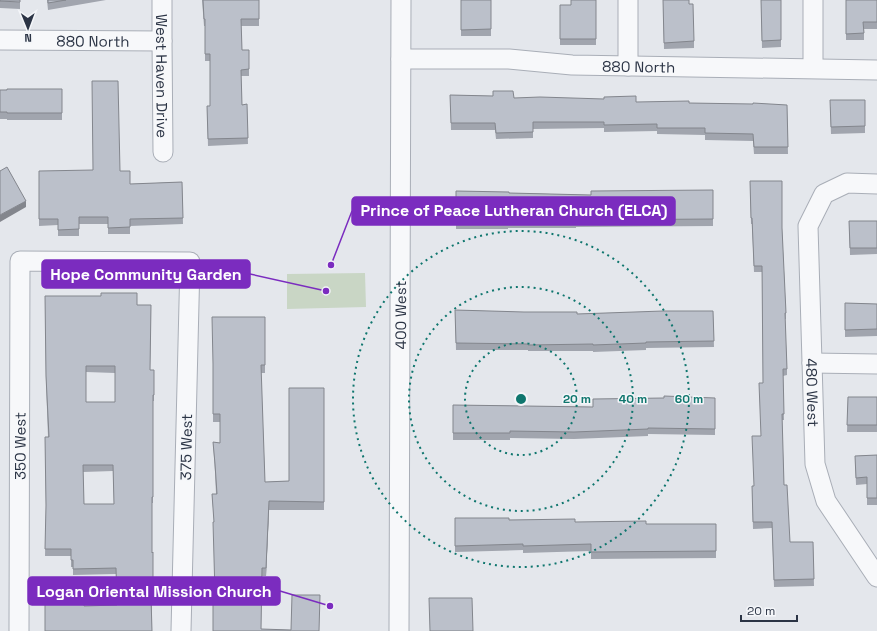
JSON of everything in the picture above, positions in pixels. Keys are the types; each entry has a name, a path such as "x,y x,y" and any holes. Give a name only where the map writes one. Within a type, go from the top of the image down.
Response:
{"street":[{"name":"West Haven Drive","path":"162,0 163,152"},
{"name":"400 West","path":"399,631 401,0"},
{"path":"628,0 628,66"},
{"path":"813,0 813,68"},
{"name":"880 North","path":"0,40 162,41"},
{"name":"880 North","path":"401,59 509,59 572,65 877,70"},
{"name":"480 West","path":"877,184 848,184 824,194 808,226 815,464 826,501 877,577"},
{"name":"350 West","path":"19,631 20,261 190,262"},
{"name":"375 West","path":"181,631 190,262"},
{"path":"812,363 877,364"}],"green space":[{"path":"365,273 366,307 287,309 287,274"}],"building":[{"path":"20,0 20,2 0,1"},
{"path":"48,0 66,0 48,3"},
{"path":"203,0 259,0 259,19 241,19 242,50 249,50 249,69 241,70 242,105 247,104 248,138 208,139 207,106 210,106 210,54 205,54 205,19"},
{"path":"461,0 491,0 491,29 461,30"},
{"path":"571,0 596,0 596,39 560,39 560,5 571,5"},
{"path":"663,0 689,0 689,4 693,4 694,41 664,43"},
{"path":"761,0 781,0 781,40 762,41"},
{"path":"846,0 877,0 877,22 863,22 864,33 846,34"},
{"path":"92,81 118,81 120,171 130,171 130,184 182,182 183,218 130,219 130,227 108,228 108,217 79,217 79,229 58,230 58,219 39,219 39,171 93,170"},
{"path":"62,89 62,113 0,112 0,90"},
{"path":"493,91 513,91 514,98 540,97 604,99 604,97 636,96 636,102 689,101 689,103 753,103 787,105 788,147 754,147 753,134 705,133 705,128 657,128 657,124 604,125 604,122 533,122 533,132 496,133 495,123 451,123 450,95 493,96"},
{"path":"830,100 865,100 865,126 831,127"},
{"path":"7,167 26,201 0,215 0,171"},
{"path":"750,181 782,181 782,228 787,369 783,369 784,414 782,414 784,485 787,485 790,542 813,542 814,579 774,580 772,522 753,522 752,486 754,486 752,436 761,436 759,383 763,383 762,266 754,266"},
{"path":"713,190 713,219 456,222 456,191 591,195 591,191"},
{"path":"849,221 877,221 877,248 850,248"},
{"path":"101,293 137,293 137,305 151,305 150,370 154,370 152,497 153,598 151,598 152,631 45,631 45,589 85,588 84,606 117,605 116,568 73,569 71,549 45,549 45,437 49,437 46,376 45,296 101,296","holes":["86,366 115,366 115,402 86,402","83,465 113,465 114,504 84,504"]},
{"path":"845,303 877,304 877,329 845,330"},
{"path":"455,310 577,312 577,314 713,311 714,341 646,342 593,345 456,343"},
{"path":"212,317 265,317 265,365 261,365 265,482 289,481 289,388 324,388 324,502 269,501 266,568 262,568 261,629 291,630 292,595 320,595 319,631 213,631 213,594 215,594 212,494 217,494 213,442 220,443 220,414 213,414"},
{"path":"664,396 715,398 715,429 648,428 574,432 510,431 510,433 453,433 453,405 593,407 593,399 664,398"},
{"path":"848,397 877,397 877,425 847,425"},
{"path":"877,455 877,498 867,498 867,477 856,478 855,456"},
{"path":"455,518 509,518 509,520 575,519 575,522 646,521 646,524 716,524 716,551 591,552 591,544 455,546"},
{"path":"429,598 472,598 473,631 430,631"}],"place":[{"name":"Prince of Peace Lutheran Church (ELCA)","path":"331,265"},
{"name":"Hope Community Garden","path":"326,291"},
{"name":"Logan Oriental Mission Church","path":"330,606"}]}
